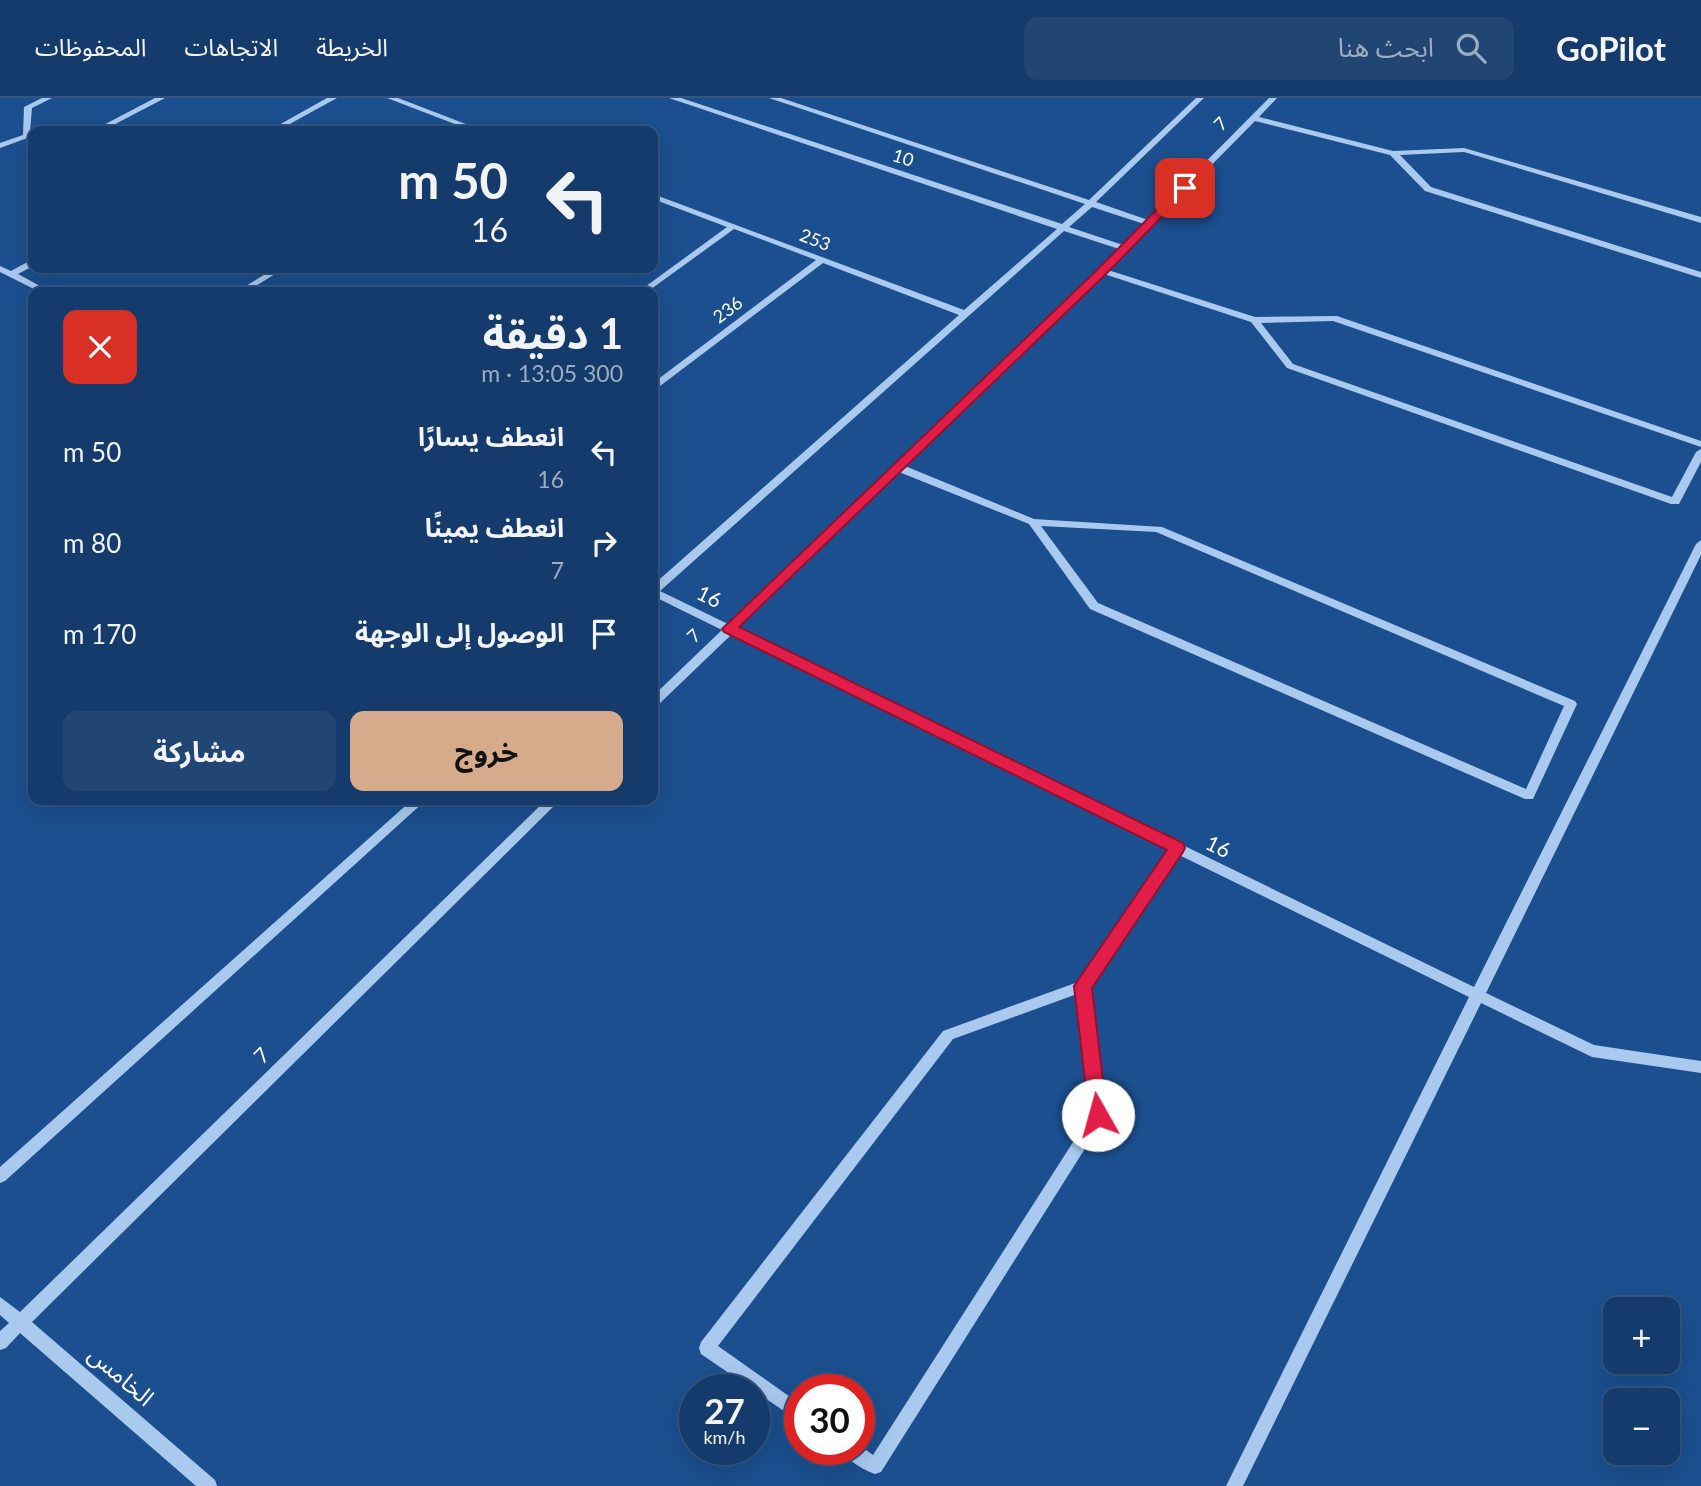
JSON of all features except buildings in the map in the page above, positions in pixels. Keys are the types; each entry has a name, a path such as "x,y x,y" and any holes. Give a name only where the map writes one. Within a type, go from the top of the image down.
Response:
{"street":[{"path":"29,126 28,107 48,98"},
{"path":"106,126 161,98"},
{"path":"281,126 333,98"},
{"path":"391,98 458,126"},
{"name":"10","path":"673,98 1124,247"},
{"name":"10","path":"773,98 1150,223"},
{"name":"7","path":"658,587 1091,203 1200,98"},
{"name":"7","path":"658,698 1102,271 1273,98"},
{"path":"1254,118 1393,153 1464,150 1701,220"},
{"path":"0,146 28,135"},
{"path":"1393,153 1428,190 1701,275"},
{"name":"253","path":"658,198 966,314"},
{"path":"649,287 733,226"},
{"name":"236","path":"658,383 822,260"},
{"path":"11,275 28,265"},
{"path":"0,269 36,287"},
{"path":"1102,271 1254,320 1334,318 1701,444"},
{"path":"249,287 272,273"},
{"path":"1254,320 1290,366 1675,502 1701,452"},
{"path":"897,467 1033,522 1158,529 1571,704 1529,796 1094,606 1033,522"},
{"path":"1234,1486 1701,544"},
{"name":"16","path":"658,594 1592,1051 1701,1067"},
{"path":"0,1176 414,805"},
{"name":"7","path":"0,1342 549,805"},
{"path":"784,1403 707,1348 948,1035 1083,986 1177,848"},
{"path":"874,1465 1098,1115 1083,986"},
{"name":"الخامس","path":"0,1305 209,1486"}],"route":[{"path":"1098,1115 1083,986 1177,848 729,629 1185,188"}]}
